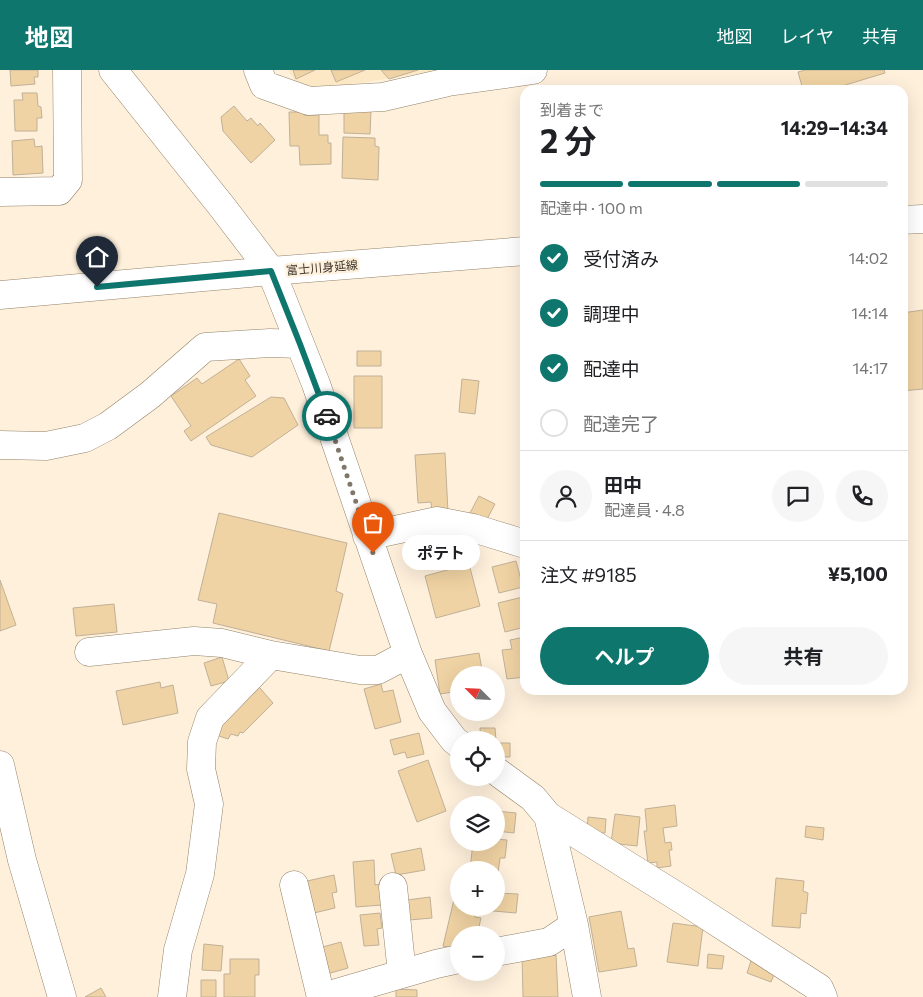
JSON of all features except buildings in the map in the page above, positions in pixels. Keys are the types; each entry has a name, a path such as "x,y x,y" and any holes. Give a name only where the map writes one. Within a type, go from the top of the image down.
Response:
{"street":[{"path":"0,192 59,191 68,180 67,70"},
{"path":"113,70 271,271 316,384 408,654 432,711 450,735"},
{"path":"258,70 264,85 309,101 383,97 448,82 533,70"},
{"path":"908,220 923,219"},
{"name":"富士川身延線","path":"0,295 520,251"},
{"path":"0,444 46,446 85,438 108,426 150,395 205,347 270,343 300,344"},
{"path":"367,536 437,521 473,528 520,542"},
{"path":"90,652 194,641 222,644 360,670 378,670 408,654"},
{"path":"172,997 178,950 200,874 209,804 201,770 202,742 210,718 271,654"},
{"path":"0,765 22,860 62,997"},
{"path":"505,778 533,798 548,816 819,988 823,997"},
{"path":"548,816 574,926 587,997"},
{"path":"294,885 322,997 450,961"},
{"path":"393,887 402,974"},
{"path":"505,950 549,942 574,926"}],"shaded area":[{"path":"288,70 442,70 302,92"}],"way so far":[{"path":"327,416 373,553"}],"place":[{"name":"ポテト","path":"373,553"}],"route":[{"path":"97,287 271,271 327,416"}]}
